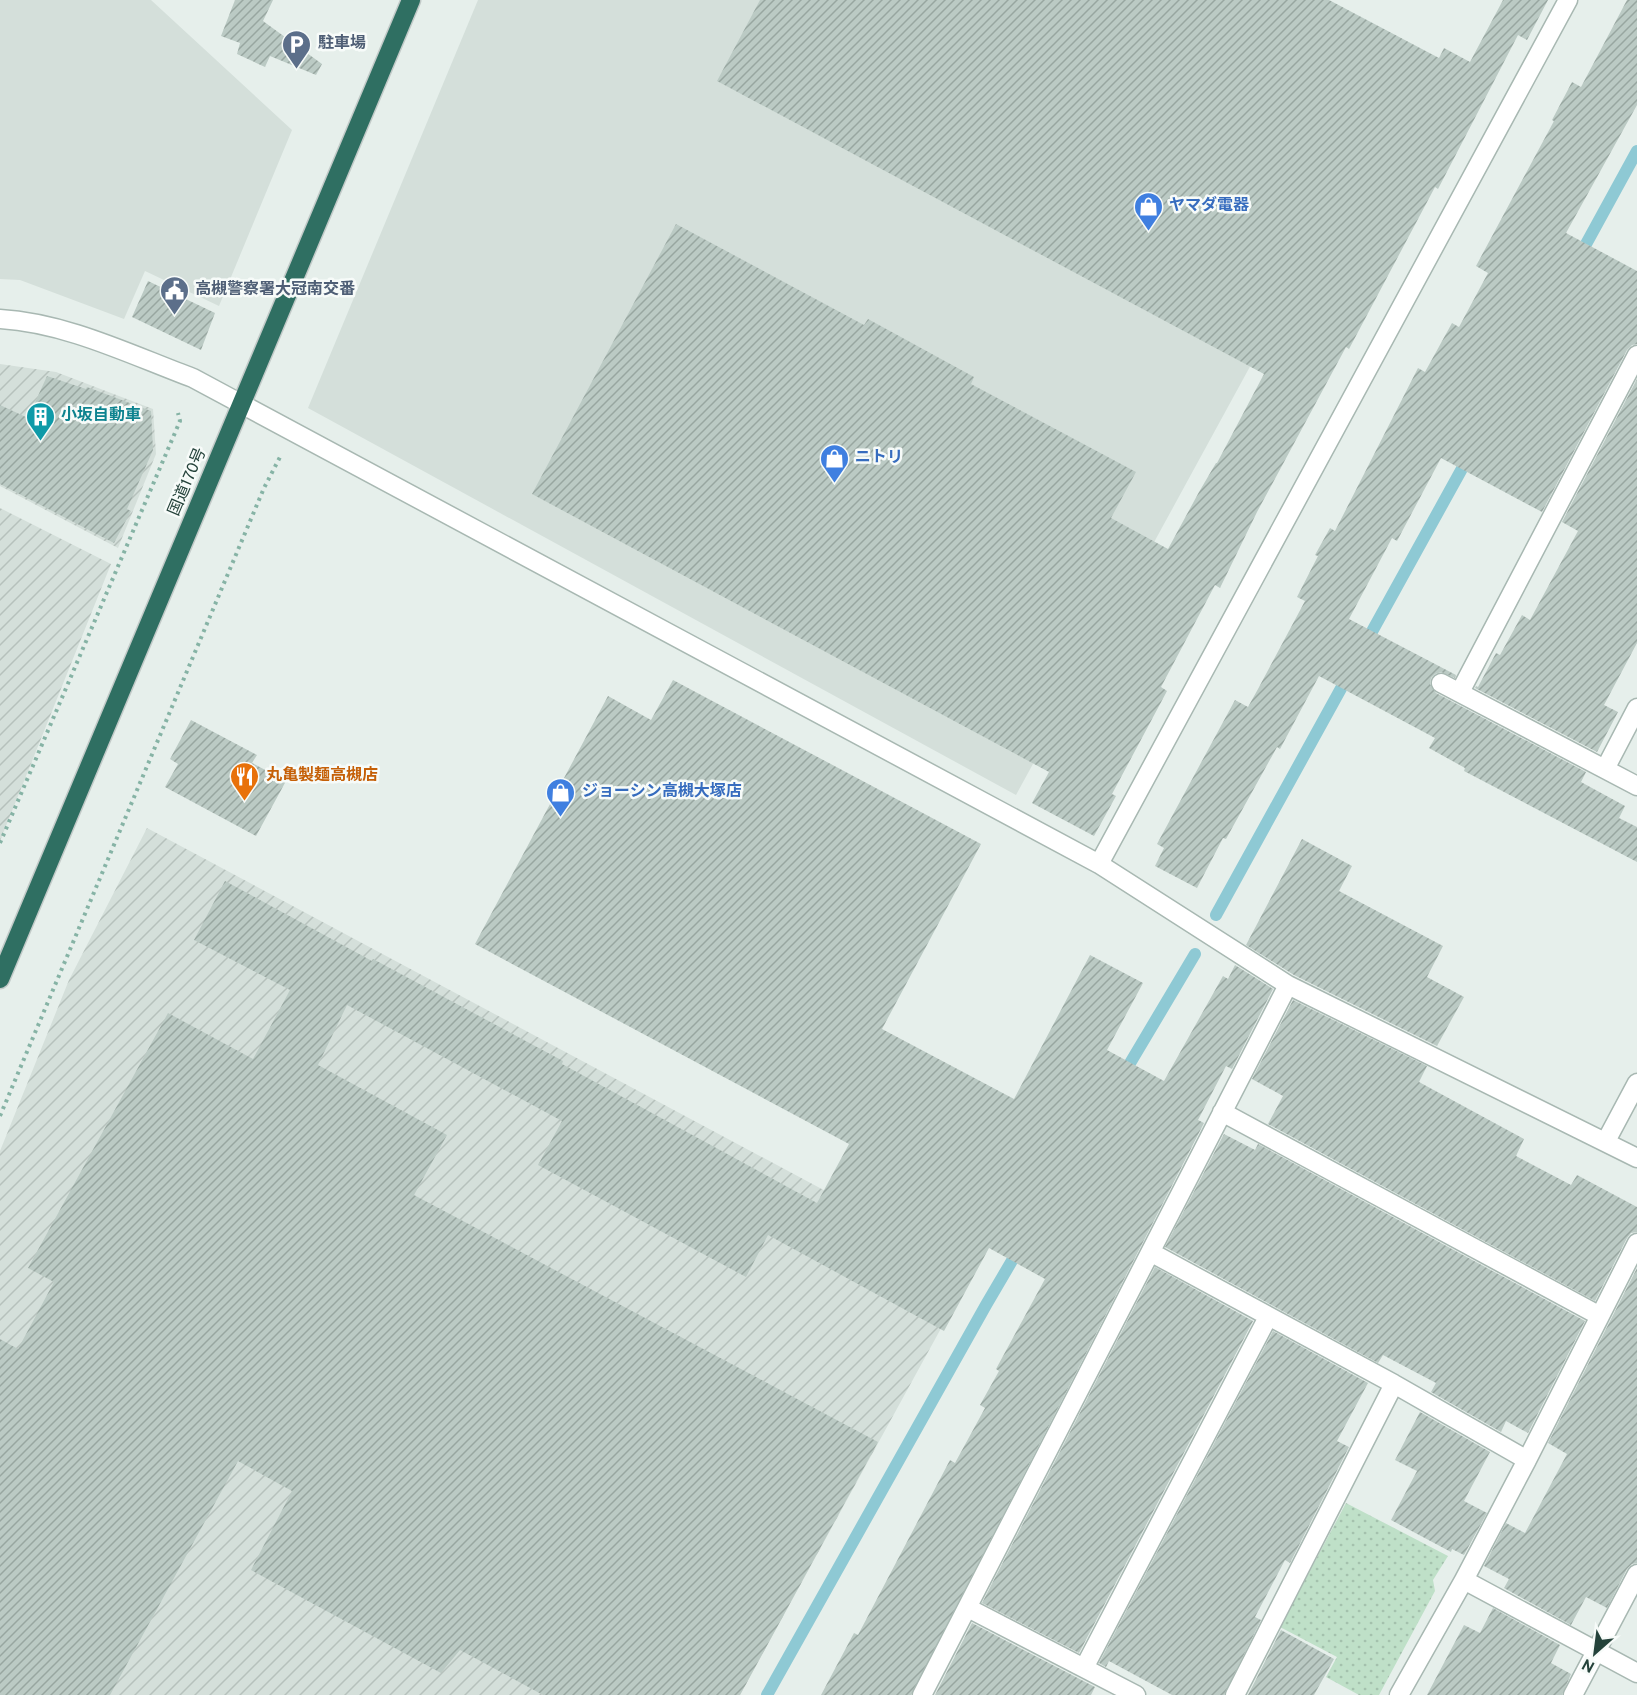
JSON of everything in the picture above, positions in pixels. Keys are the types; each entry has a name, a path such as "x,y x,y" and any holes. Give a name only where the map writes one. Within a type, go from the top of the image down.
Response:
{"highway":[{"name":"国道170号","path":"0,980 411,0"}],"street":[{"path":"1099,864 1568,0"},
{"path":"0,319 58,329 193,378 1099,864 1288,985 1637,1158"},
{"path":"1460,692 1637,355"},
{"path":"1441,683 1637,786"},
{"path":"1605,769 1637,708"},
{"path":"922,1695 1152,1253 1288,985"},
{"path":"1606,1142 1637,1083"},
{"path":"1222,1112 1600,1316"},
{"path":"1399,1695 1464,1580 1637,1243"},
{"path":"1152,1253 1394,1384 1527,1460"},
{"path":"1084,1668 1268,1317"},
{"path":"1235,1695 1394,1384"},
{"path":"1573,1695 1637,1574"},
{"path":"1464,1580 1637,1673"},
{"path":"968,1608 1136,1695"}],"path":[{"path":"0,843 180,421 178,413"},
{"path":"0,1116 259,499 276,461 282,455 291,430"}],"shaded area":[{"path":"0,0 151,0 292,130 219,306 145,271 124,319 20,280 0,279"},
{"path":"478,0 1179,0 1389,112 1016,795 308,408"},
{"path":"0,364 56,372 153,409 156,454 118,548 0,486"},
{"path":"0,508 111,564 0,841"},
{"path":"147,828 973,1270 740,1695 0,1695 0,1151 69,980"}],"green space":[{"path":"1346,1503 1448,1556 1433,1580 1435,1591 1379,1695 1359,1695 1326,1677 1337,1657 1280,1627"}],"building":[{"path":"235,0 273,0 263,21 322,64 316,75 270,56 265,67 237,54 240,43 221,36"},
{"path":"760,0 1329,0 1439,58 1444,48 1470,62 1503,0 1548,0 1527,40 1518,35 1438,189 1435,187 1349,349 1346,347 1257,512 1220,588 1215,585 1161,687 1167,691 1112,794 1116,796 1094,836 1032,803 1049,772 532,494 676,224 864,325 868,319 974,377 971,384 1136,472 1111,518 1168,549 1264,374 717,81"},
{"path":"1627,0 1637,0 1637,105 1566,233 1637,271 1637,344 1627,350 1542,512 1441,458 1397,541 1392,538 1349,619 1456,675 1455,678 1441,672 1435,674 1430,684 1436,693 1586,772 1581,782 1625,806 1619,818 1637,827 1637,862 1464,771 1465,768 1429,748 1435,738 1319,676 1280,749 1277,747 1226,839 1223,838 1197,888 1155,866 1164,848 1157,844 1235,700 1248,707 1305,601 1297,597 1318,556 1315,555 1330,528 1335,531 1418,368 1425,372 1452,323 1459,327 1488,273 1476,266 1554,121 1552,120 1572,82 1581,87"},
{"name":"高槻警察署大冠南交番","path":"148,281 215,313 201,350 132,317"},
{"path":"47,376 86,389 87,387 151,411 153,450 127,509 131,511 114,543 0,484 0,405 28,418"},
{"path":"1637,379 1637,643 1604,705 1618,712 1597,752 1475,688 1478,687 1496,653 1500,655 1522,615 1530,620 1578,531 1562,522"},
{"path":"673,680 981,844 882,1029 1014,1099 1090,955 1143,983 1107,1050 1164,1081 1223,976 1228,979 1235,965 1273,989 1232,1069 1226,1066 1198,1120 1204,1123 911,1695 821,1695 854,1633 858,1635 950,1460 955,1463 985,1408 980,1405 999,1371 996,1369 1045,1279 989,1248 944,1331 768,1235 746,1277 538,1165 562,1121 347,1005 318,1065 447,1135 414,1195 878,1442 740,1695 543,1695 460,1650 441,1673 251,1570 292,1491 238,1461 110,1695 0,1695 0,1339 18,1349 54,1282 28,1268 168,1013 253,1059 290,990 194,940 225,881 563,1061 562,1064 817,1203 849,1144 475,944 608,696 651,720"},
{"path":"191,720 257,755 252,763 286,781 256,836 165,787 178,764 170,759"},
{"path":"1302,839 1352,866 1339,891 1443,946 1427,977 1464,997 1437,1046 1294,975 1246,945"},
{"path":"1293,1000 1427,1066 1419,1082 1524,1139 1516,1156 1571,1185 1577,1175 1637,1207 1637,1232 1631,1233 1627,1238 1595,1301 1268,1124 1283,1096 1252,1079"},
{"path":"1224,1134 1255,1150 1258,1144 1585,1321 1528,1433 1506,1421 1501,1432 1431,1392 1436,1383 1383,1355 1378,1363 1165,1247"},
{"path":"1155,1267 1253,1321 1079,1653 982,1603"},
{"path":"1637,1268 1637,1563 1627,1569 1607,1608 1586,1597 1571,1625 1504,1588 1509,1579 1484,1566 1506,1523 1525,1533 1567,1454 1548,1443"},
{"path":"1273,1331 1368,1383 1337,1441 1349,1447 1290,1563 1285,1560 1255,1617 1261,1620 1224,1695 1172,1695 1109,1661 1106,1667 1099,1663"},
{"path":"1420,1412 1490,1452 1464,1501 1487,1513 1464,1555 1452,1549 1451,1552 1391,1520 1417,1471 1395,1460"},
{"path":"1493,1608 1560,1645 1551,1663 1571,1674 1562,1695 1427,1695 1464,1625 1480,1633"},
{"path":"972,1623 1095,1687 1091,1695 935,1695"},
{"path":"1281,1630 1334,1659 1314,1695 1248,1695"}],"waterway":[{"path":"1579,257 1637,151"},
{"path":"1364,646 1469,456"},
{"path":"1216,915 1349,674"},
{"path":"1123,1075 1195,954"},
{"path":"767,1695 1020,1247"}],"place":[{"name":"駐車場","path":"297,70"},
{"name":"ヤマダ電器","path":"1148,232"},
{"name":"高槻警察署大冠南交番","path":"174,316"},
{"name":"小坂自動車","path":"40,442"},
{"name":"ニトリ","path":"834,484"},
{"name":"丸亀製麺高槻店","path":"245,802"},
{"name":"ジョーシン高槻大塚店","path":"561,818"}]}
